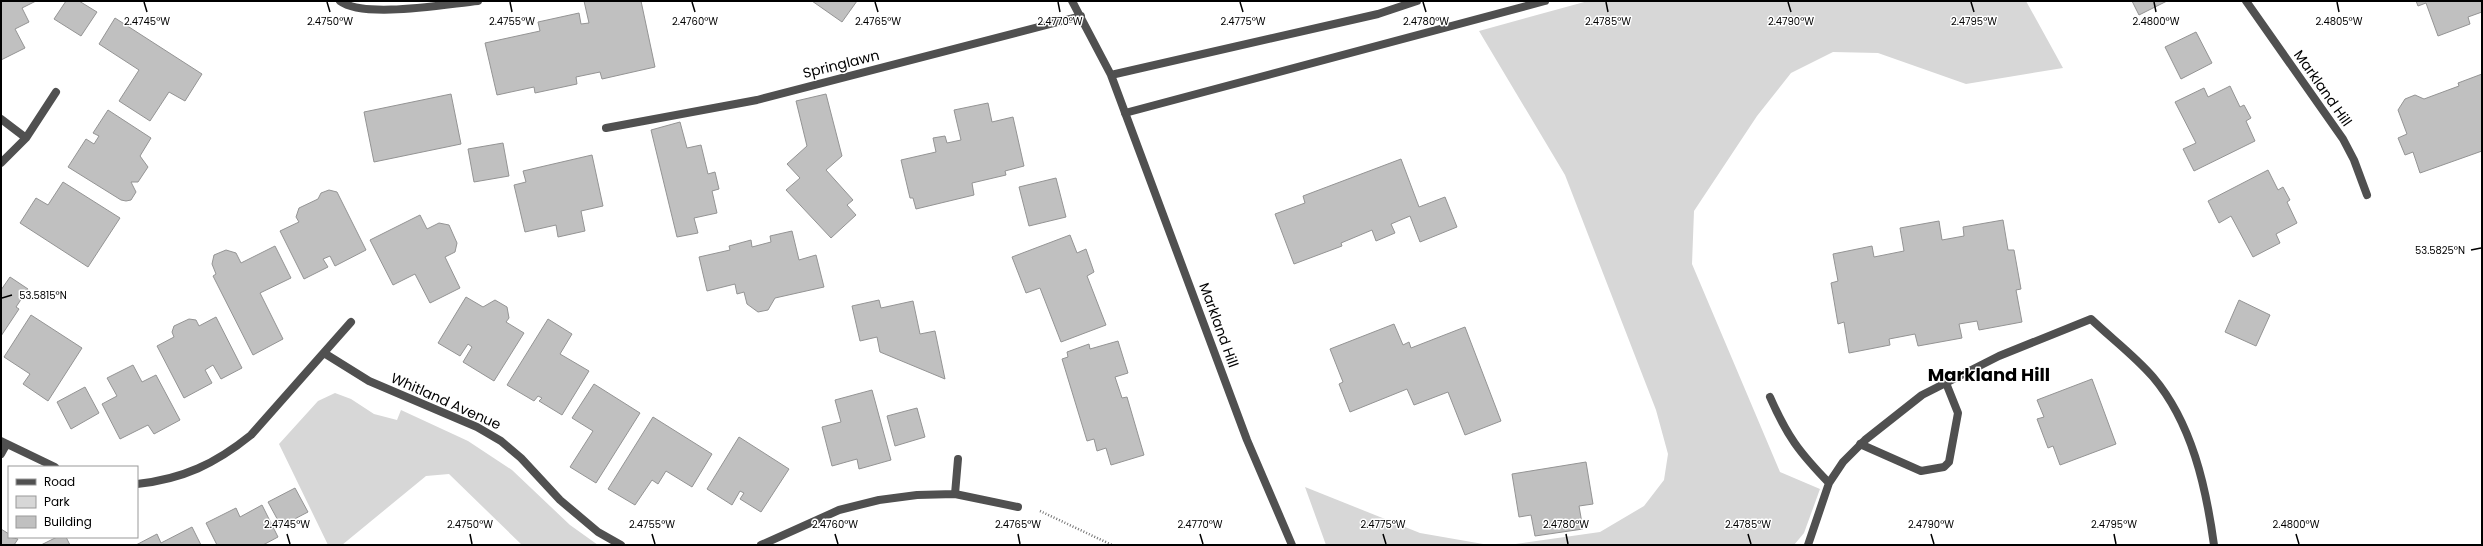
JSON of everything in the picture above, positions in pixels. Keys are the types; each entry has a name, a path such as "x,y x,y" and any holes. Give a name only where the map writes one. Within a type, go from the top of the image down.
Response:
{"street":[{"path":"340,1 349,7 370,11 478,1"},
{"name":"Markland Hill","path":"1072,1 1110,75 1247,440 1292,545"},
{"path":"1110,75 1378,14 1417,1"},
{"path":"1125,113 1545,1"},
{"name":"Markland Hill","path":"2246,1 2343,139 2354,160 2367,195"},
{"name":"Springlawn","path":"606,128 757,100 1081,16"},
{"path":"1,163 26,138 56,92"},
{"path":"1,119 26,138"},
{"path":"1808,545 1829,483 1843,462 1860,444 1922,395 1999,356 2091,318 2153,377 2174,410 2192,450 2207,499 2214,545"},
{"path":"138,484 183,476 231,451 251,435 351,322"},
{"name":"Whitland Avenue","path":"324,353 369,381 477,427 501,441 521,458 560,500 598,532 621,545"},
{"path":"1860,444 1921,471 1933,471 1944,467 1948,462 1958,413 1946,383"},
{"path":"1770,397 1785,431 1797,449 1829,483"},
{"path":"1,454 4,443 53,466"},
{"path":"955,494 958,459"},
{"path":"761,545 839,510 879,500 917,495 955,494 1018,507"}],"path":[{"path":"1018,507 1038,510 1112,545"}],"green space":[{"path":"1588,1 2026,1 2063,68 1966,84 1878,53 1833,52 1791,73 1757,116 1694,211 1692,264 1780,472 1820,489 1804,533 1794,545 1509,545 1600,532 1644,506 1664,480 1668,454 1656,410 1565,175 1479,31"},
{"path":"335,393 351,399 374,414 397,420 401,410 468,441 512,470 570,525 598,545 522,545 449,474 426,476 342,545 328,545 279,444 318,401"},
{"path":"1305,487 1420,533 1489,545 1326,545"}],"building":[{"path":"1,1 36,1 22,8 29,22 15,29 25,48 1,60"},
{"path":"66,1 79,1 97,12 81,36 54,19"},
{"path":"584,1 641,1 655,67 602,79 600,72 576,77 577,84 535,93 534,87 497,95 485,43 540,31 538,22 579,13 581,24 589,23"},
{"path":"812,1 857,1 842,22"},
{"path":"2132,1 2167,1 2139,15"},
{"path":"2416,1 2482,1 2482,12 2468,17 2470,24 2438,36 2426,3 2418,6"},
{"path":"115,18 202,74 185,101 169,92 150,121 119,101 139,70 99,44"},
{"path":"2196,32 2212,63 2181,79 2165,47"},
{"path":"2482,74 2482,151 2420,173 2413,152 2405,155 2398,138 2407,134 2398,110 2405,99 2415,95 2424,99 2459,86 2458,83"},
{"path":"2230,86 2240,107 2244,105 2251,118 2246,121 2255,141 2194,171 2183,149 2196,143 2175,102 2204,88 2208,97"},
{"path":"451,94 461,144 374,162 364,112"},
{"path":"826,94 842,156 826,170 853,200 847,205 856,215 831,238 786,190 800,178 787,164 807,146 796,101"},
{"path":"988,103 992,122 1013,117 1024,166 1005,171 1006,175 972,183 974,195 916,209 913,198 910,198 901,160 936,152 933,138 945,136 947,143 961,140 954,110"},
{"path":"108,110 151,138 140,156 148,167 138,182 131,182 136,192 131,200 121,200 68,167 86,139 94,144 99,136 93,133"},
{"path":"680,122 687,148 701,145 708,174 715,172 719,189 712,191 717,213 694,218 698,233 677,237 651,130"},
{"path":"503,143 509,176 474,182 468,149"},
{"path":"592,155 603,206 581,211 585,231 558,237 556,225 525,232 514,185 526,182 523,171"},
{"path":"1401,159 1419,207 1445,197 1457,227 1420,242 1410,216 1391,224 1395,233 1376,241 1372,230 1341,243 1342,246 1294,264 1275,214 1305,203 1303,196"},
{"path":"2268,170 2278,190 2283,187 2290,200 2287,202 2297,223 2276,234 2280,243 2253,257 2231,216 2219,223 2208,201"},
{"path":"1056,178 1066,217 1029,226 1019,187"},
{"path":"63,182 120,218 88,267 20,223 36,198 48,205"},
{"path":"329,190 337,192 366,250 335,266 330,256 323,259 328,267 304,279 280,231 299,222 296,217 299,208 318,199 321,193"},
{"path":"420,215 427,229 439,223 449,225 457,243 455,252 445,257 460,288 430,303 415,274 393,285 370,240"},
{"path":"2003,220 2008,250 2014,250 2021,289 2016,290 2022,322 1979,330 1977,321 1959,324 1962,338 1918,346 1915,334 1889,339 1890,345 1849,353 1844,322 1838,324 1831,283 1838,281 1833,254 1872,246 1874,257 1904,251 1900,228 1939,221 1942,240 1964,236 1963,227"},
{"path":"792,231 799,260 816,255 824,287 775,298 768,310 758,312 747,304 744,292 737,294 735,284 707,291 699,257 730,250 729,246 751,240 752,247 771,242 770,236"},
{"path":"1070,235 1077,253 1086,249 1094,272 1087,276 1106,325 1061,342 1040,288 1026,293 1012,257"},
{"path":"275,246 291,278 260,293 283,339 253,355 213,276 216,274 212,264 214,255 226,250 236,253 241,263"},
{"path":"10,277 28,289 16,307 19,309 1,336 1,290"},
{"path":"466,297 483,307 495,300 507,307 509,318 506,322 524,333 494,381 463,362 472,347 468,344 460,356 438,343"},
{"path":"879,300 881,308 913,301 920,334 935,331 945,379 880,352 877,337 860,341 852,306"},
{"path":"2239,300 2270,315 2256,346 2225,332"},
{"path":"31,315 82,348 48,401 23,384 30,374 4,357"},
{"path":"216,317 242,368 221,379 213,365 205,370 212,383 184,398 157,346 174,337 172,332 174,326 189,319 196,320 199,326"},
{"path":"548,319 572,334 560,354 589,371 562,415 539,401 542,398 538,396 534,401 507,385"},
{"path":"1394,324 1403,345 1409,342 1411,348 1465,327 1501,421 1465,435 1448,392 1414,405 1407,389 1350,412 1339,384 1343,382 1330,349"},
{"path":"1118,341 1128,373 1115,377 1122,398 1127,397 1144,455 1111,465 1106,448 1097,451 1094,439 1087,441 1062,359 1068,357 1067,352 1089,344 1090,349"},
{"path":"133,365 142,382 156,375 180,420 154,434 148,425 120,439 102,404 117,396 107,378"},
{"path":"2092,379 2116,444 2060,465 2053,446 2048,448 2037,419 2044,417 2037,400"},
{"path":"594,384 640,413 596,483 570,467 593,431 572,418"},
{"path":"85,387 99,413 71,429 57,402"},
{"path":"872,390 891,460 859,469 857,459 832,466 822,427 841,422 835,400"},
{"path":"917,408 925,437 895,446 887,416"},
{"path":"653,417 712,454 692,487 666,471 658,484 652,480 635,505 608,489"},
{"path":"739,437 789,469 761,512 740,499 744,493 740,491 732,505 707,489"},
{"path":"1586,462 1593,504 1579,506 1583,529 1535,536 1531,515 1519,517 1512,474"},
{"path":"295,488 308,512 281,526 268,502"},
{"path":"262,505 278,537 263,545 217,545 206,523 236,508 240,517"},
{"path":"192,527 201,545 136,545 157,534 161,543"},
{"path":"1,529 8,533 8,538 18,539 14,545 1,545"},
{"path":"55,538 66,538 70,545 41,545"}],"district":[{"name":"Markland Hill","path":"1989,375"}]}
